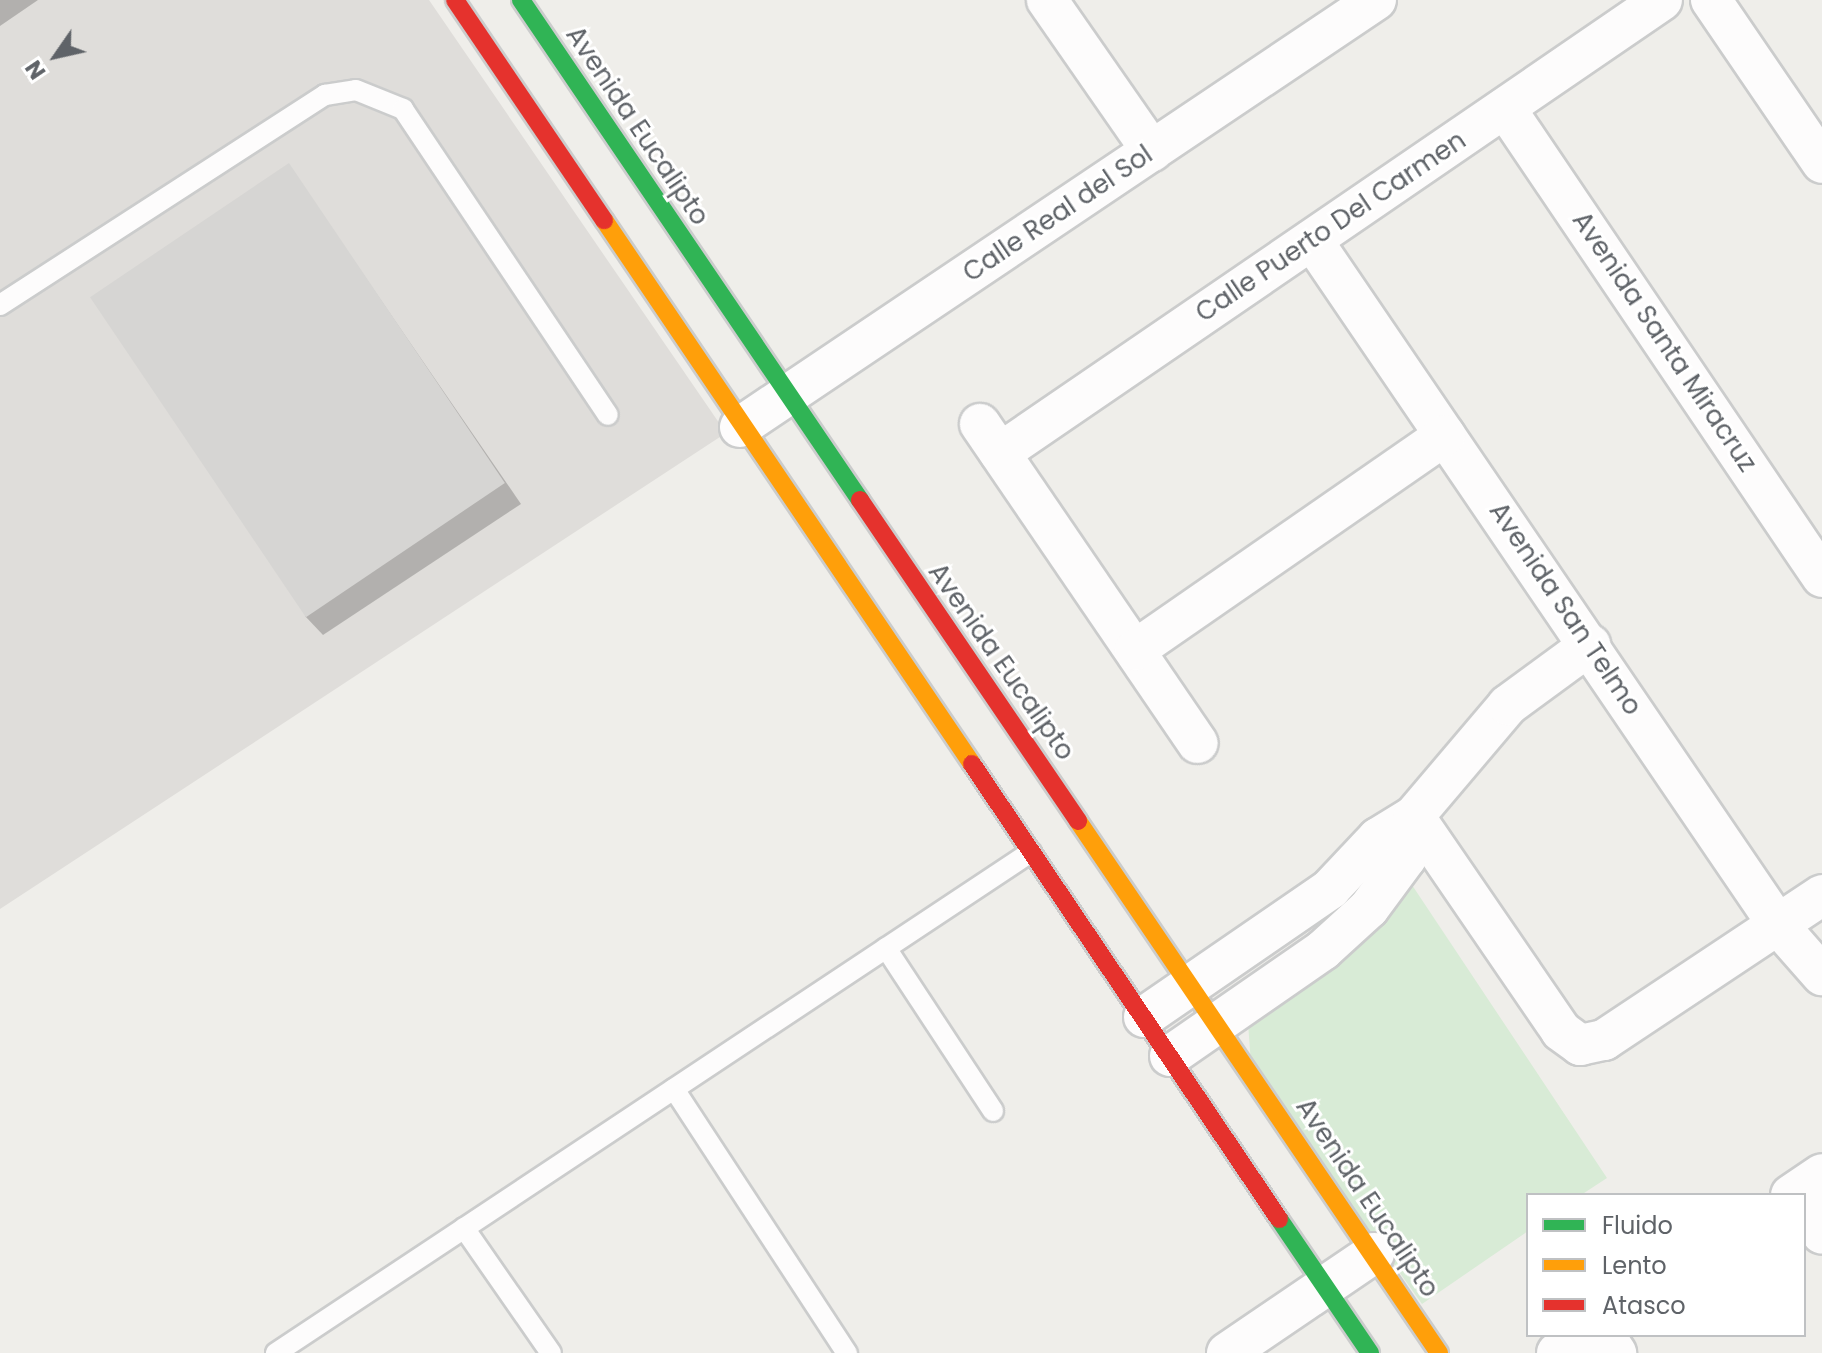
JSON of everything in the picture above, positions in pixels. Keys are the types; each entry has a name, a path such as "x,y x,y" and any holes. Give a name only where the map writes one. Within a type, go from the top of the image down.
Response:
{"street":[{"path":"455,0 740,427 1370,1353"},
{"name":"Avenida Eucalipto","path":"521,0 787,396 1219,1024 1439,1353"},
{"name":"Calle Real del Sol","path":"740,427 1376,0"},
{"name":"Calle Puerto Del Carmen","path":"1135,650 990,439 1312,240 1662,0"},
{"path":"1711,0 1822,163"},
{"path":"1067,7 1152,151"},
{"name":"Avenida Santa Miracruz","path":"1505,108 1822,577"},
{"name":"Avenida San Telmo","path":"1312,240 1778,925 1822,975"},
{"path":"1198,743 1135,650 1445,435"},
{"path":"1144,1017 1291,922 1378,838 1414,816 1498,714 1590,645"},
{"path":"1170,1056 1219,1024 1369,908 1406,858 1414,816"},
{"path":"1414,816 1561,1031 1580,1045 1604,1040 1822,895"},
{"path":"1806,1201 1822,1234"},
{"path":"1227,1353 1374,1253"},
{"path":"1557,1353 1580,1337"}],"lane":[{"path":"0,305 325,95 367,92 403,109 608,415"},
{"path":"276,1353 1031,852"},
{"path":"886,948 993,1111"},
{"path":"674,1089 847,1353"},
{"path":"464,1228 551,1353"}],"shaded area":[{"path":"0,0 429,0 726,433 0,909"}],"green space":[{"path":"1410,882 1607,1178 1584,1193 1526,1193 1526,1232 1422,1304 1251,1064 1248,1023"}],"building":[{"path":"289,163 505,483 306,617 90,297"}],"traffic: fast":[{"path":"521,0 860,500"},
{"path":"1279,1219 1370,1353"}],"traffic: slow":[{"path":"604,220 972,764"},
{"path":"1078,821 1439,1353"}],"traffic: jam":[{"path":"455,0 604,220"},
{"path":"860,500 1078,821"},
{"path":"972,764 1279,1219"}]}
